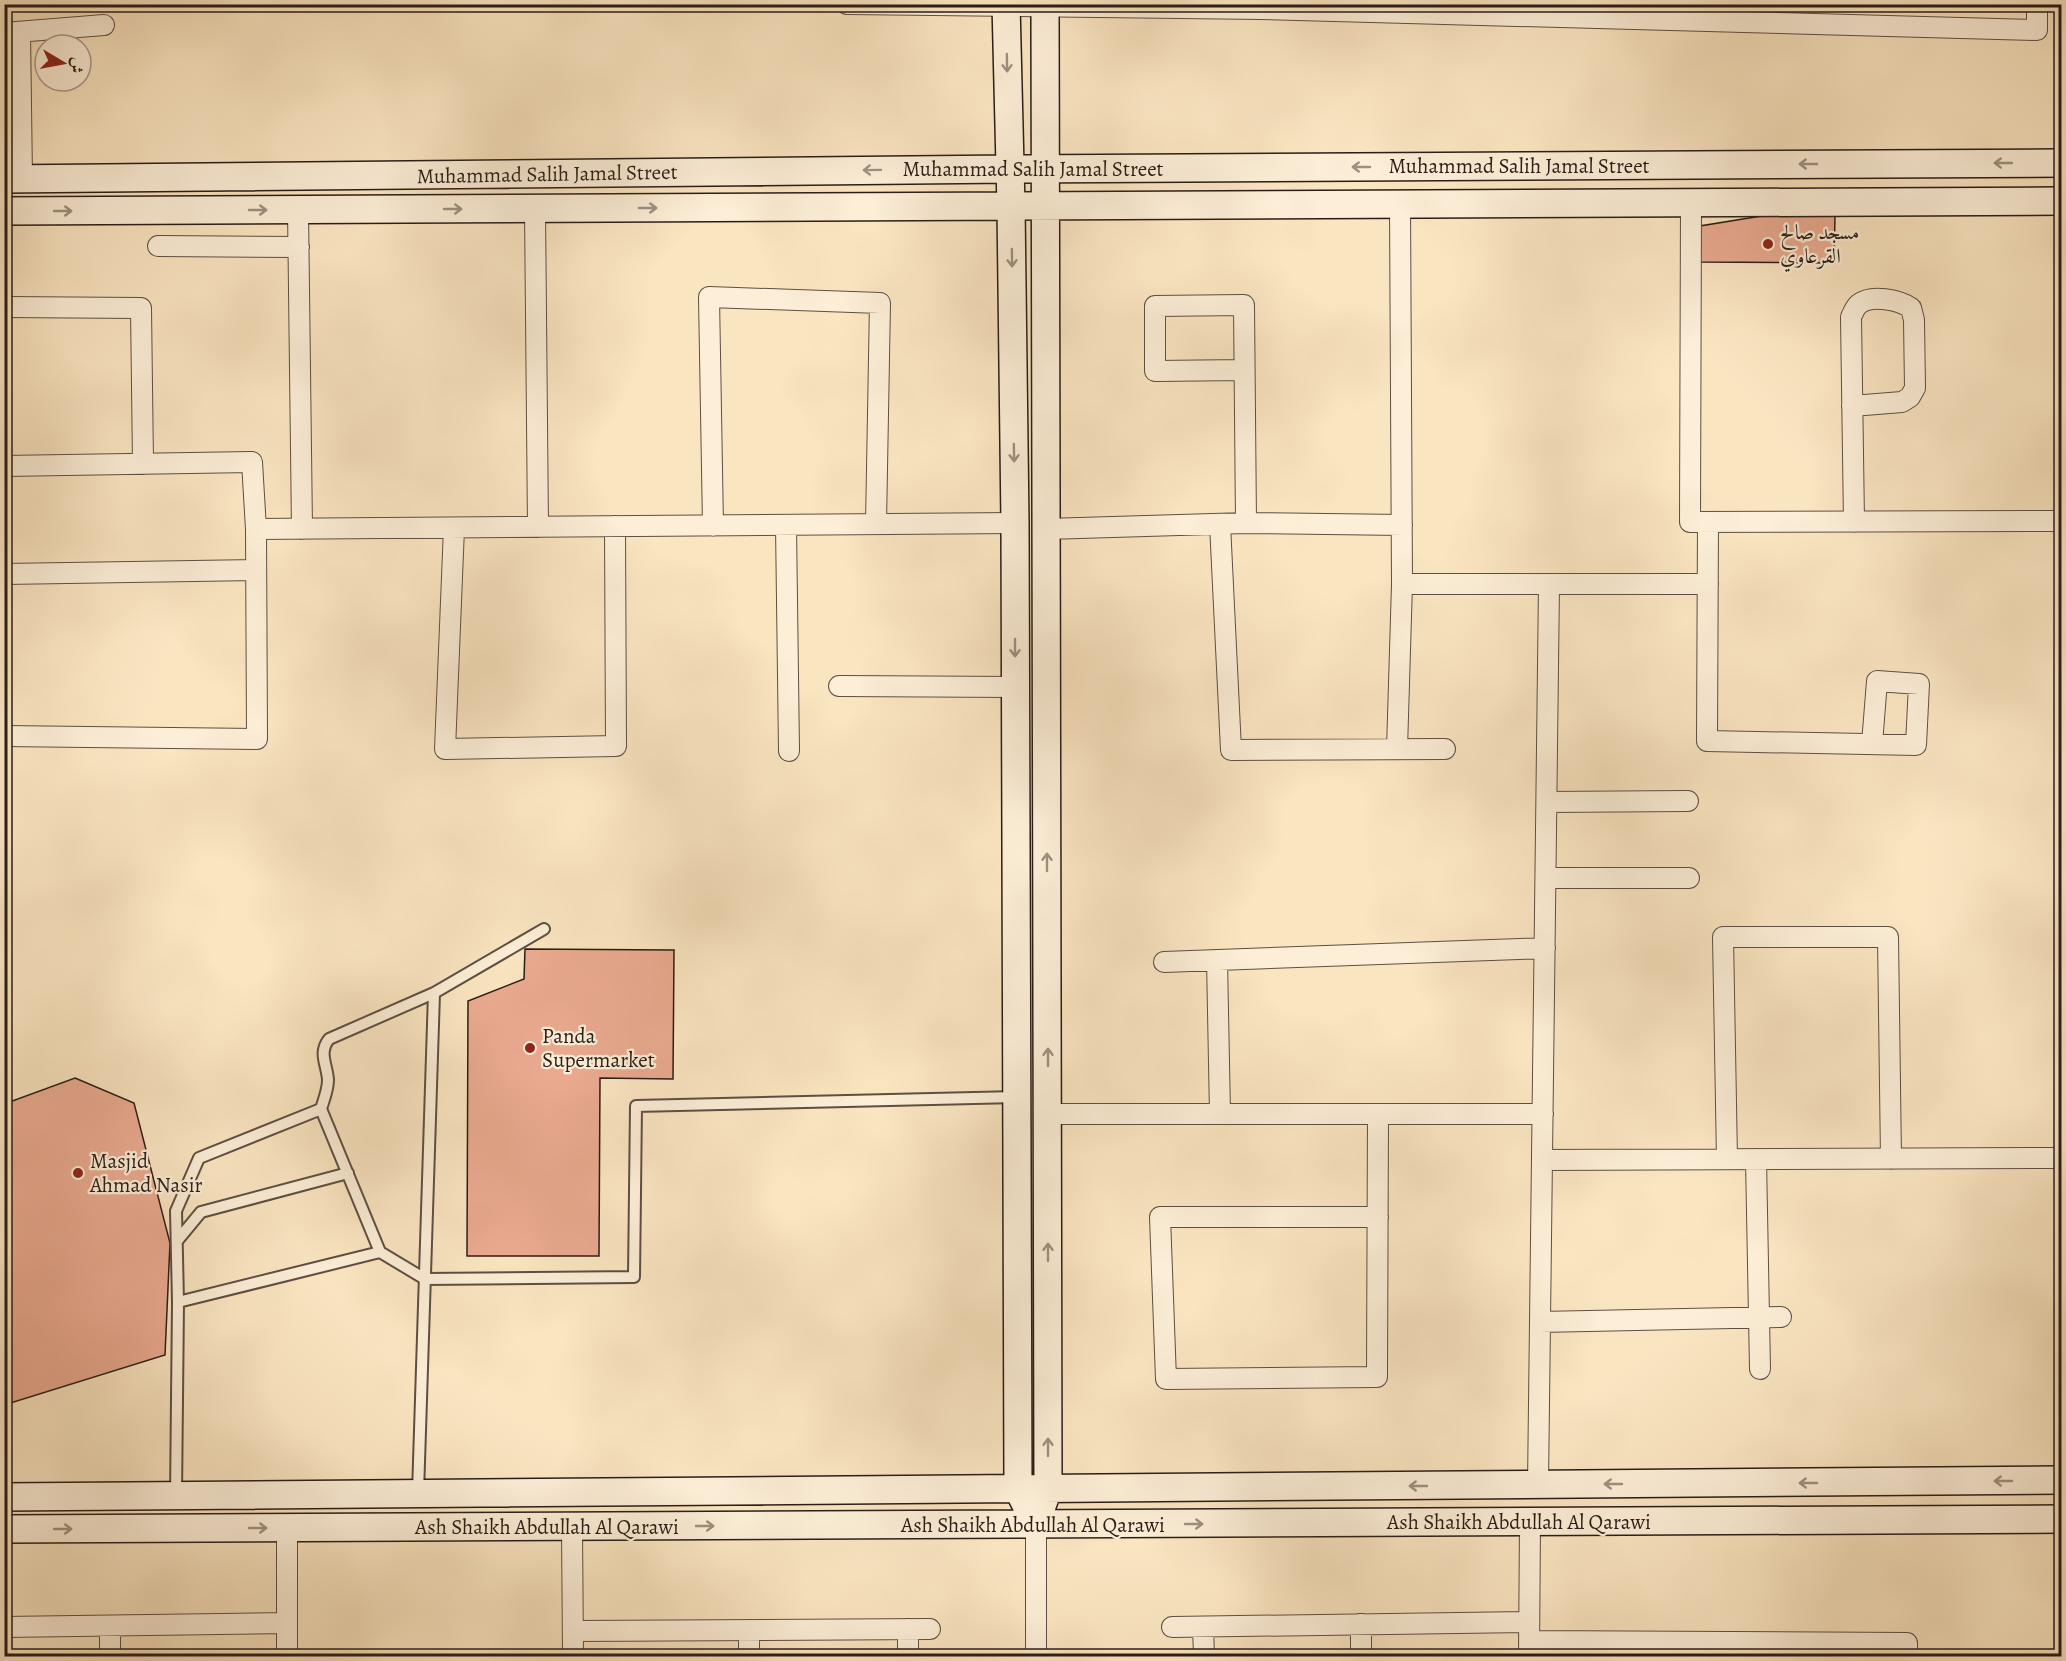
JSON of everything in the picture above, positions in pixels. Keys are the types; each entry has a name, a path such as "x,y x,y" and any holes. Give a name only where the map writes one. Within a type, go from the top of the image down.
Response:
{"street":[{"path":"847,4 1809,14 2037,30 2037,4"},
{"path":"1036,1656 1036,1524 1048,1489 1045,5"},
{"path":"1006,6 1015,523 1018,1489 1036,1524"},
{"path":"13,179 12,32 104,25"},
{"name":"Muhammad Salih Jamal Street","path":"13,179 2061,162"},
{"name":"Muhammad Salih Jamal Street","path":"4,211 2061,201"},
{"path":"1691,202 1690,522 2061,521"},
{"path":"1397,749 1402,584 1400,204"},
{"path":"535,209 538,527"},
{"path":"298,210 302,529"},
{"path":"158,246 298,247"},
{"path":"713,526 709,297 880,303 876,524"},
{"path":"1852,406 1902,402 1910,397 1915,388 1914,320 1911,308 1900,301 1868,300 1858,305 1851,317 1852,406 1854,522"},
{"path":"1244,370 1155,371 1155,306 1244,305 1246,523"},
{"path":"4,307 141,308 143,464"},
{"path":"4,466 252,462 256,529 257,739 4,736"},
{"path":"1708,522 1707,741 1872,744"},
{"path":"256,529 1015,523"},
{"path":"1046,529 1246,523 1402,525"},
{"path":"1220,524 1231,750 1445,749"},
{"path":"786,525 789,751"},
{"path":"454,528 445,749 616,746 615,526"},
{"path":"4,574 256,570"},
{"path":"1402,584 1708,584"},
{"path":"1538,1485 1549,584"},
{"path":"839,686 1016,687"},
{"path":"1547,802 1688,801"},
{"path":"1546,878 1689,878"},
{"path":"1727,1159 1723,937 1888,937 1891,1158"},
{"path":"1164,962 1545,948"},
{"path":"1217,960 1220,1114"},
{"path":"1048,1114 1543,1114"},
{"path":"1378,1114 1378,1217 1377,1377 1166,1379 1160,1217 1378,1217"},
{"path":"1542,1160 2061,1158"},
{"path":"1756,1159 1760,1369"},
{"path":"1540,1322 1781,1317"},
{"path":"4,1497 2061,1480"},
{"name":"Ash Shaikh Abdullah Al Qarawi","path":"4,1529 2061,1519"},
{"path":"1529,1640 1530,1522"},
{"path":"572,1527 573,1656"},
{"path":"287,1528 287,1656"},
{"path":"4,1627 287,1623"},
{"path":"1361,1624 1361,1656"},
{"path":"1172,1627 1361,1624 1529,1640 1907,1642 1907,1656"},
{"path":"110,1626 110,1656"},
{"path":"1203,1627 1204,1656"},
{"path":"908,1629 908,1656"},
{"path":"573,1631 930,1629"},
{"path":"749,1630 749,1656"}],"lane":[{"path":"544,929 434,993 329,1039 324,1045 322,1055 328,1079 321,1109 380,1252 425,1279 634,1277 636,1106 1017,1097"},
{"path":"418,1494 434,993"},
{"path":"176,1496 178,1302 176,1211 199,1158 321,1109"},
{"path":"177,1241 201,1212 348,1173"},
{"path":"178,1302 380,1252"}],"building":[{"name":"مسجد صالح القرعاوي","path":"1780,213 1835,215 1834,263 1700,262 1700,226"},
{"path":"525,949 674,950 673,1079 600,1078 599,1256 467,1256 468,1001 524,979"},
{"name":"Masjid Ahmad Nasir","path":"75,1078 134,1103 170,1243 165,1355 4,1405 4,1104"}],"place":[{"name":"مسجد صالح القرعاوي","path":"1768,244"},
{"name":"Panda Supermarket","path":"530,1048"},
{"name":"Masjid Ahmad Nasir","path":"78,1173"}]}
